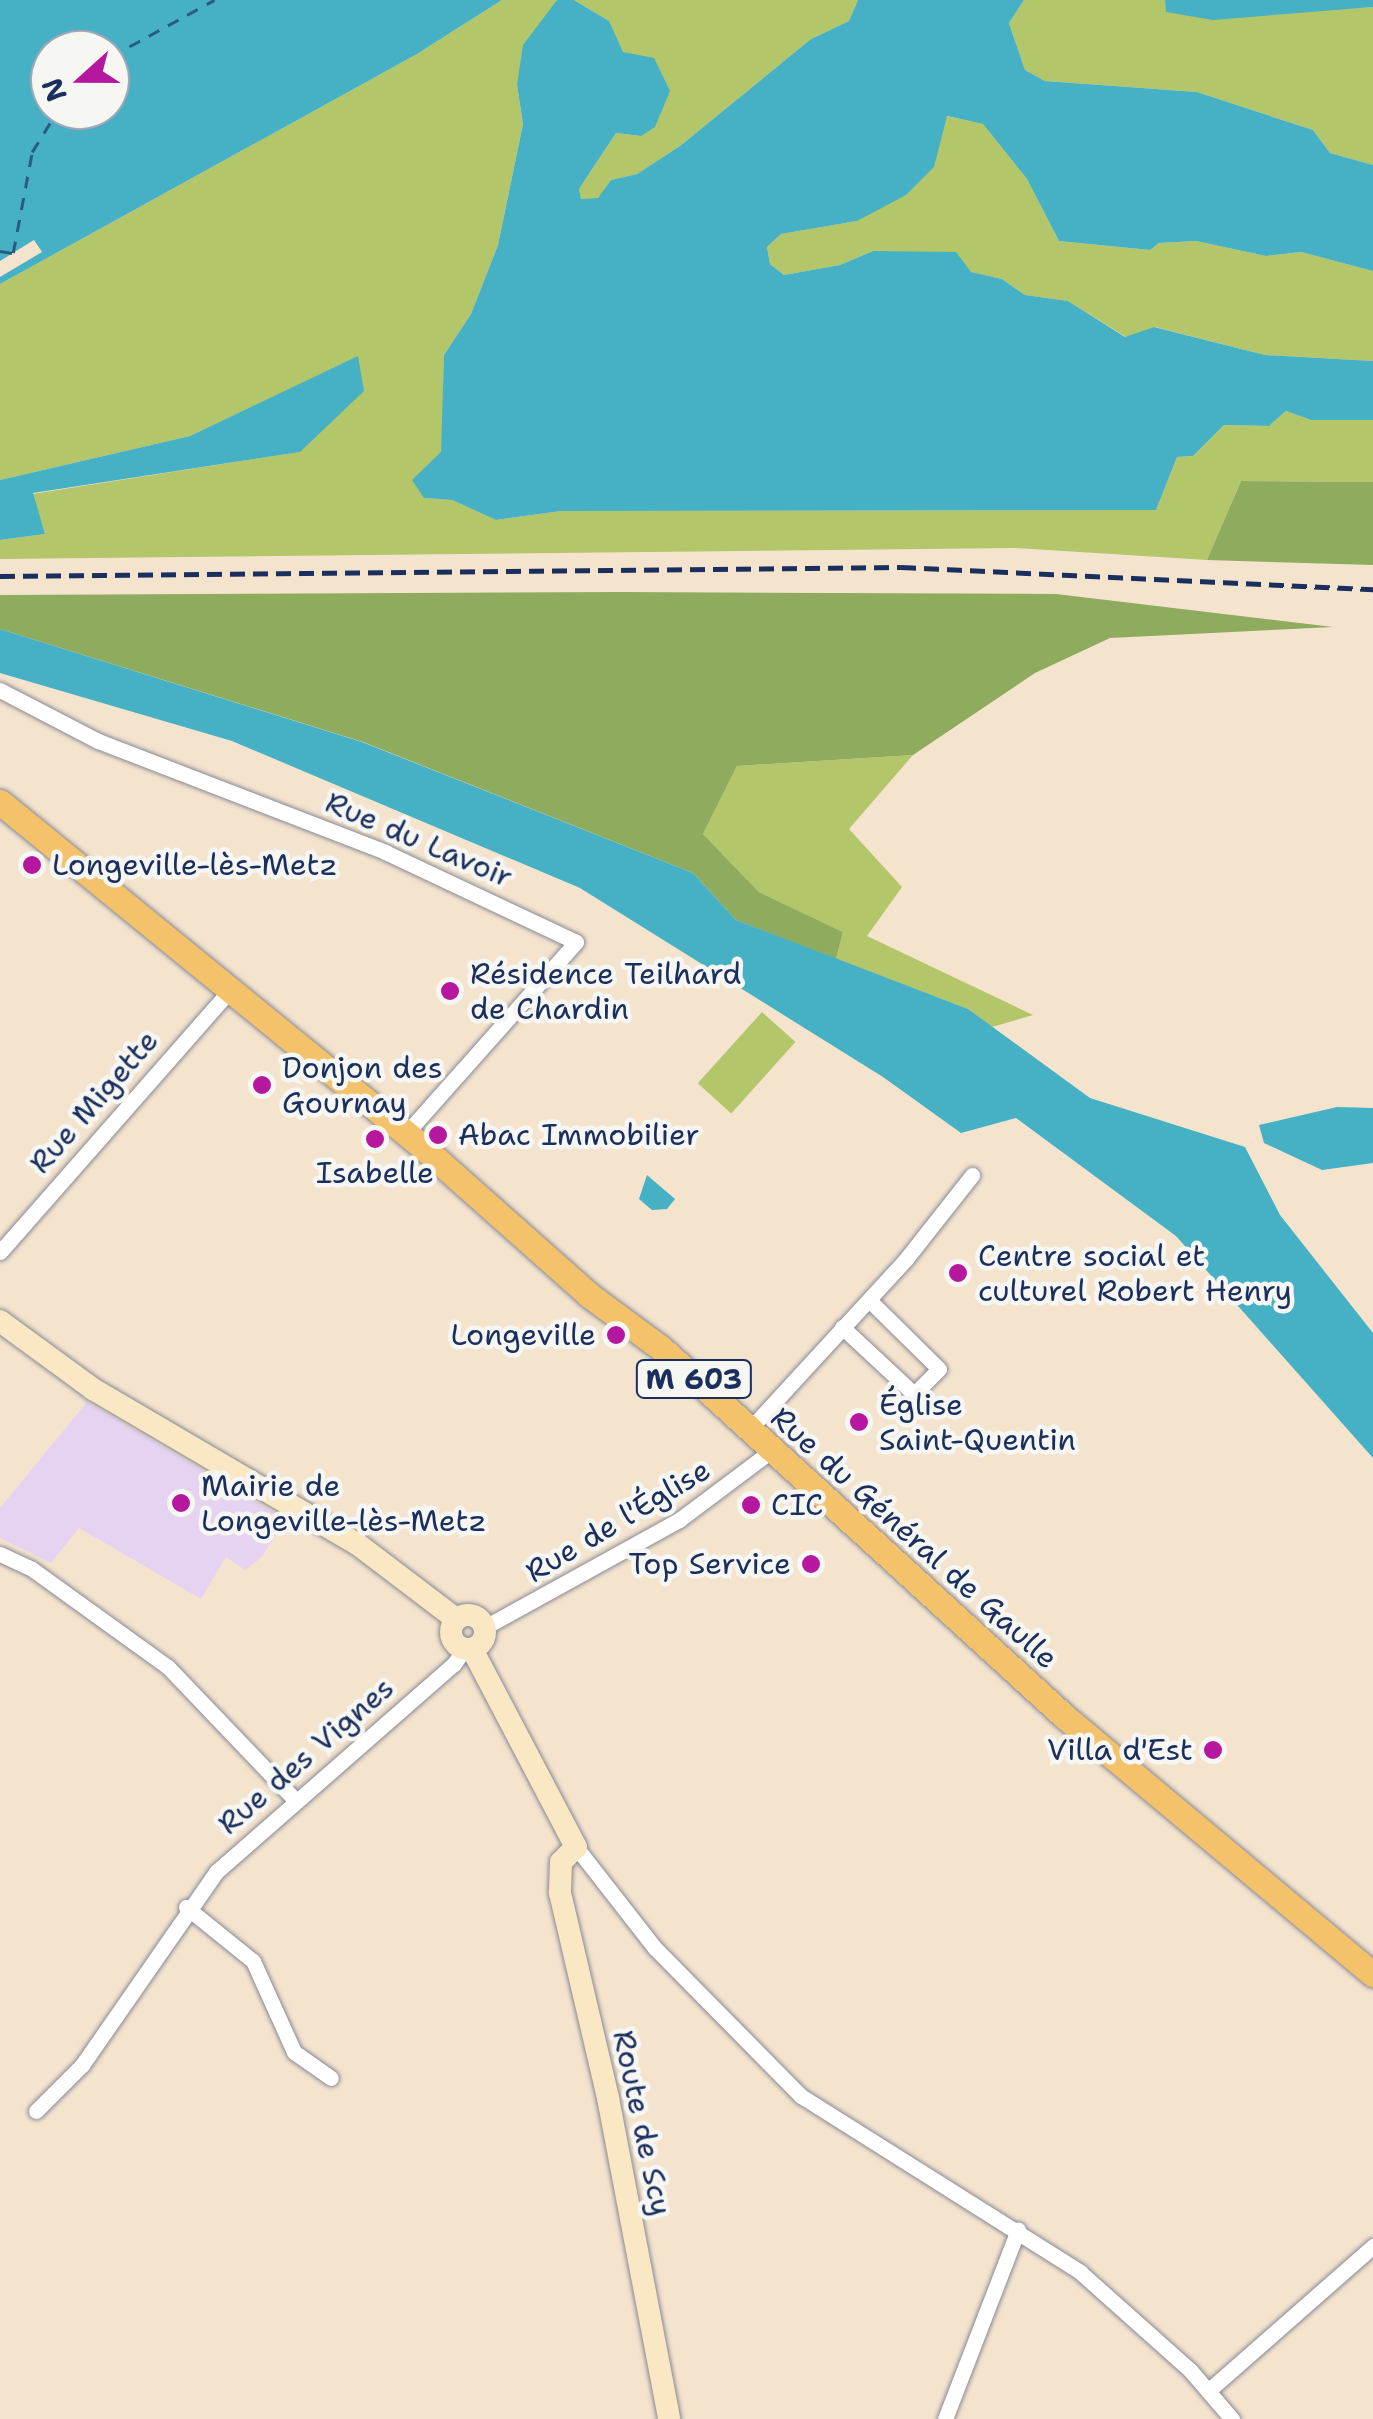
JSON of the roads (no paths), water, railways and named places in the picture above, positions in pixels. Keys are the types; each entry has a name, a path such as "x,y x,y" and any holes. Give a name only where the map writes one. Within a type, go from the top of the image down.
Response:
{"main road":[{"name":"Rue du Général de Gaulle","path":"0,802 230,990 576,1284 661,1348 747,1432 1064,1716 1373,1974"}],"street":[{"name":"Rue du Lavoir","path":"0,690 98,741 385,852 576,942 404,1136"},
{"name":"Rue Migette","path":"0,1252 230,990"},
{"path":"747,1432 869,1300 972,1175"},
{"path":"842,1327 914,1394 939,1368 869,1300"},
{"path":"0,1321 93,1389 356,1543 456,1619"},
{"name":"Rue de l'Église","path":"485,1627 678,1520 732,1486 771,1451"},
{"path":"0,1554 168,1666 293,1798"},
{"path":"456,1619 472,1615 485,1627 484,1638 468,1649"},
{"path":"456,1619 452,1639 468,1649 576,1847 655,1948 801,2096 1018,2230 1130,2313 1232,2419"},
{"name":"Rue des Vignes","path":"36,2111 82,2065 186,1907 293,1798 396,1715 468,1649"},
{"name":"Route de Scy","path":"576,1847 560,1862 560,1894 608,2098 669,2419"},
{"path":"186,1907 253,1962 294,2052 331,2078"},
{"path":"946,2419 1018,2230"},
{"path":"1208,2390 1373,2246"}],"water":[{"path":"0,0 502,0 417,54 0,284"},
{"path":"557,0 574,0 609,21 623,52 654,58 670,91 655,127 641,136 616,133 579,189 581,199 598,198 611,180 637,174 680,146 811,39 849,21 858,0 1024,0 1009,23 1025,70 1045,81 1197,92 1313,130 1330,153 1373,165 1373,271 1301,252 1266,256 1196,241 1159,243 1150,250 1059,241 1027,179 983,124 947,116 934,167 906,195 857,221 781,234 767,247 770,264 784,275 840,265 873,251 956,252 971,272 1002,279 1025,295 1068,301 1125,337 1154,327 1265,355 1373,361 1373,420 1311,420 1286,411 1269,426 1224,425 1193,456 1177,457 1156,510 561,511 496,520 452,500 424,498 412,480 441,452 444,355 471,314 498,245 523,124 517,85 523,45"},
{"path":"1165,0 1373,0 1373,7 1213,20 1166,12"},
{"path":"358,356 364,391 300,452 33,493 45,534 0,540 0,480 190,436"},
{"path":"0,629 362,742 693,873 736,920 968,1009 1090,1098 1245,1147 1280,1215 1373,1333 1373,1458 1176,1236 1016,1118 961,1133 883,1077 580,888 232,741 0,673"},
{"path":"1337,1107 1373,1108 1373,1163 1322,1170 1264,1143 1259,1125"},
{"path":"647,1175 675,1199 667,1209 652,1210 639,1199"}],"railway":[{"path":"0,576 901,567 1373,589"}],"place":[{"name":"Longeville-lès-Metz","path":"32,865"},
{"name":"Résidence Teilhard de Chardin","path":"450,991"},
{"name":"Donjon des Gournay","path":"262,1085"},
{"name":"Abac Immobilier","path":"438,1135"},
{"name":"Isabelle","path":"375,1139"},
{"name":"Centre social et culturel Robert Henry","path":"958,1273"},
{"name":"Longeville","path":"616,1335"},
{"name":"Église Saint-Quentin","path":"859,1422"},
{"name":"Mairie de Longeville-lès-Metz","path":"181,1503"},
{"name":"CIC","path":"751,1505"},
{"name":"Top Service","path":"811,1564"},
{"name":"Villa d'Est","path":"1213,1750"}]}
